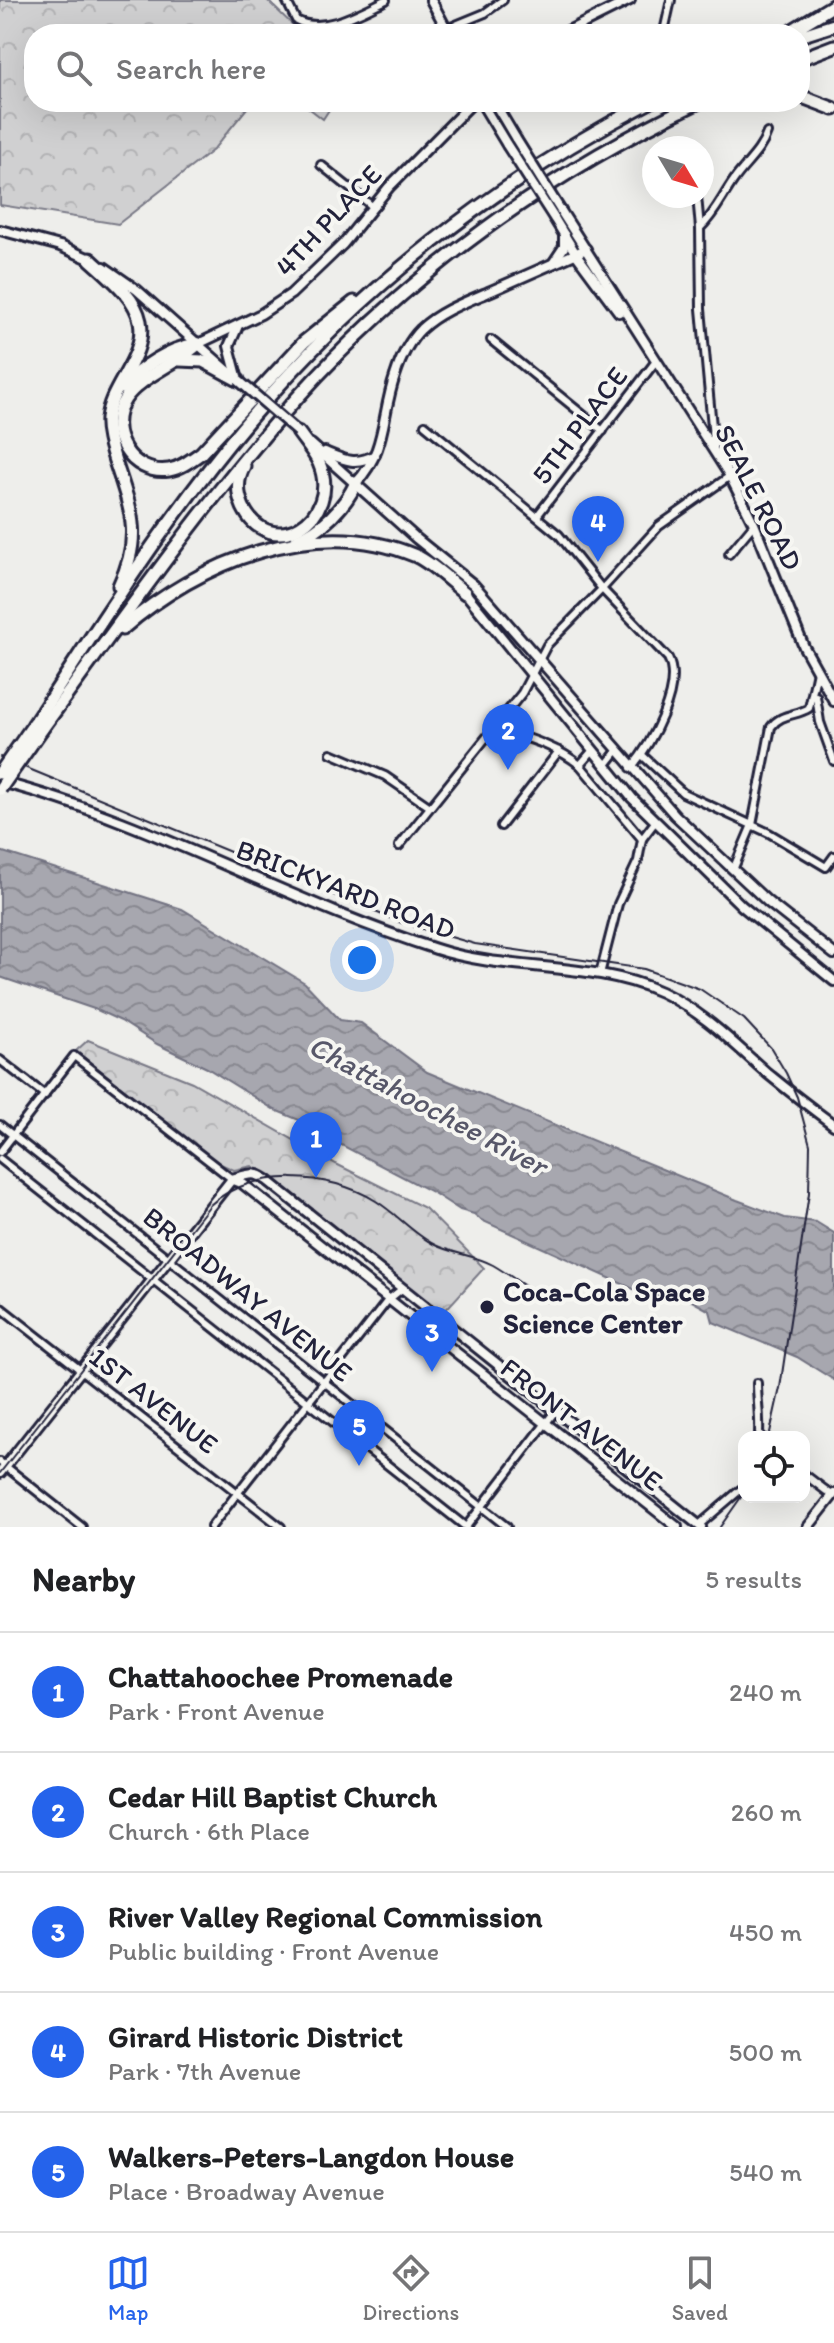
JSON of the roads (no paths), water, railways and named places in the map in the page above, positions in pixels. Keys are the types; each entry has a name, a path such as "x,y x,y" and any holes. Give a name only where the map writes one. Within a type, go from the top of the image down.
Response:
{"highway":[{"path":"803,24 834,5"},
{"path":"810,33 834,25"},
{"path":"810,55 834,46"},
{"path":"810,100 834,109"},
{"path":"198,344 135,388 125,399 117,427 120,442 139,465 153,470 183,466 201,453 304,342 338,313 397,272 489,200 580,140 632,112"},
{"path":"0,773 103,645 224,483 298,397 362,332 470,240 594,158 680,112"},
{"path":"90,259 130,299 140,319 136,351 110,400 106,422 109,444 132,513 134,535 127,570 106,615"},
{"path":"0,789 106,615 189,496 247,421 321,341 397,272"},
{"path":"110,400 129,379 159,358 177,347 198,344"},
{"path":"178,360 203,361 238,380"},
{"path":"298,432 318,461 323,477 322,500 313,519"},
{"path":"258,443 240,473 237,491 248,516 259,527 273,532 288,532 302,527 356,483"},
{"path":"103,645 176,587 243,556 309,535 323,525 350,495 356,483"},
{"path":"279,547 351,540 387,545 420,558 465,593"}],"street":[{"path":"286,0 296,20 307,24"},
{"path":"315,24 353,16 386,0"},
{"path":"431,0 444,24"},
{"path":"464,24 503,0"},
{"path":"582,24 630,0"},
{"path":"666,24 671,0"},
{"name":"4TH PLACE","path":"198,344 239,325 291,294 343,244 372,206 463,112"},
{"name":"SEALE ROAD","path":"487,112 507,145 586,249 714,448 754,524 793,620 834,701"},
{"name":"SEALE ROAD","path":"500,112 558,214 564,234 576,254 656,361"},
{"path":"700,228 712,217 734,179 758,152 767,133"},
{"path":"321,165 372,206"},
{"path":"698,208 700,295 714,448"},
{"path":"0,230 60,246 120,276 417,539 474,585 675,815 777,909 834,954"},
{"path":"553,264 564,247 564,234"},
{"path":"356,483 376,455 394,378 409,345 422,328 465,302 586,249"},
{"path":"238,380 229,346 239,325"},
{"path":"491,340 603,431"},
{"name":"5TH PLACE","path":"537,516 656,361"},
{"path":"425,425 559,535 602,589 654,641 671,663 673,678 670,692 642,755 631,768"},
{"path":"316,448 353,463 376,455"},
{"path":"399,846 522,693 547,645 659,526 730,476"},
{"path":"729,554 754,524"},
{"path":"417,539 655,822 742,906 834,981"},
{"path":"733,870 752,825 771,727 786,715 806,711 812,701 817,671"},
{"path":"814,689 820,722 834,761"},
{"path":"494,727 559,751 580,765 642,839"},
{"path":"580,765 593,750"},
{"path":"501,826 559,751"},
{"path":"605,766 617,751"},
{"path":"331,753 385,776 430,807"},
{"path":"642,755 683,793 752,825 826,867 834,856"},
{"name":"BRICKYARD ROAD","path":"0,782 50,795 102,814 305,900 421,945 478,959 600,974 642,984 682,1003 834,1125"},
{"path":"600,974 614,915 638,861 642,839 655,822"},
{"name":"FRONT AVENUE","path":"45,1095 74,1056 232,1179 243,1184 677,1527"},
{"path":"0,1060 45,1095 0,1152"},
{"name":"BROADWAY AVENUE","path":"0,1125 507,1527"},
{"name":"BROADWAY AVENUE","path":"0,1159 466,1527"},
{"name":"FRONT AVENUE","path":"232,1179 248,1173 258,1174 700,1526"},
{"path":"82,1527 2,1467 232,1179"},
{"path":"211,1527 388,1300 403,1288"},
{"name":"1ST AVENUE","path":"0,1307 281,1527"},
{"path":"757,1383 757,1403 761,1412 759,1431"},
{"path":"466,1527 556,1410"},
{"path":"808,1527 833,1495 810,1478"},
{"path":"700,1526 738,1492"}],"water":[{"name":"Chattahoochee River","path":"0,851 182,909 305,983 340,1020 361,1023 427,1072 737,1200 785,1218 816,1222 834,1233 834,1380 797,1357 713,1322 710,1311 672,1290 658,1300 460,1210 432,1192 322,1135 309,1124 275,1110 121,1021 0,977"}],"railway":[{"path":"0,757 402,923 475,944 644,969 700,989 744,1019 771,1048 786,1073 797,1097 810,1145 809,1193 780,1388 770,1431"},
{"path":"0,1473 210,1205 247,1184 292,1178 337,1184 357,1191 384,1206 427,1240 493,1265 548,1302"},
{"path":"720,1527 738,1502"}],"place":[{"name":"Girard Historic District","path":"598,562"},
{"name":"Cedar Hill Baptist Church","path":"508,770"},
{"name":"Chattahoochee Promenade","path":"316,1178"},
{"name":"Coca-Cola Space Science Center","path":"487,1307"},
{"name":"River Valley Regional Commission","path":"432,1372"},
{"name":"Walkers-Peters-Langdon House","path":"359,1466"}]}
